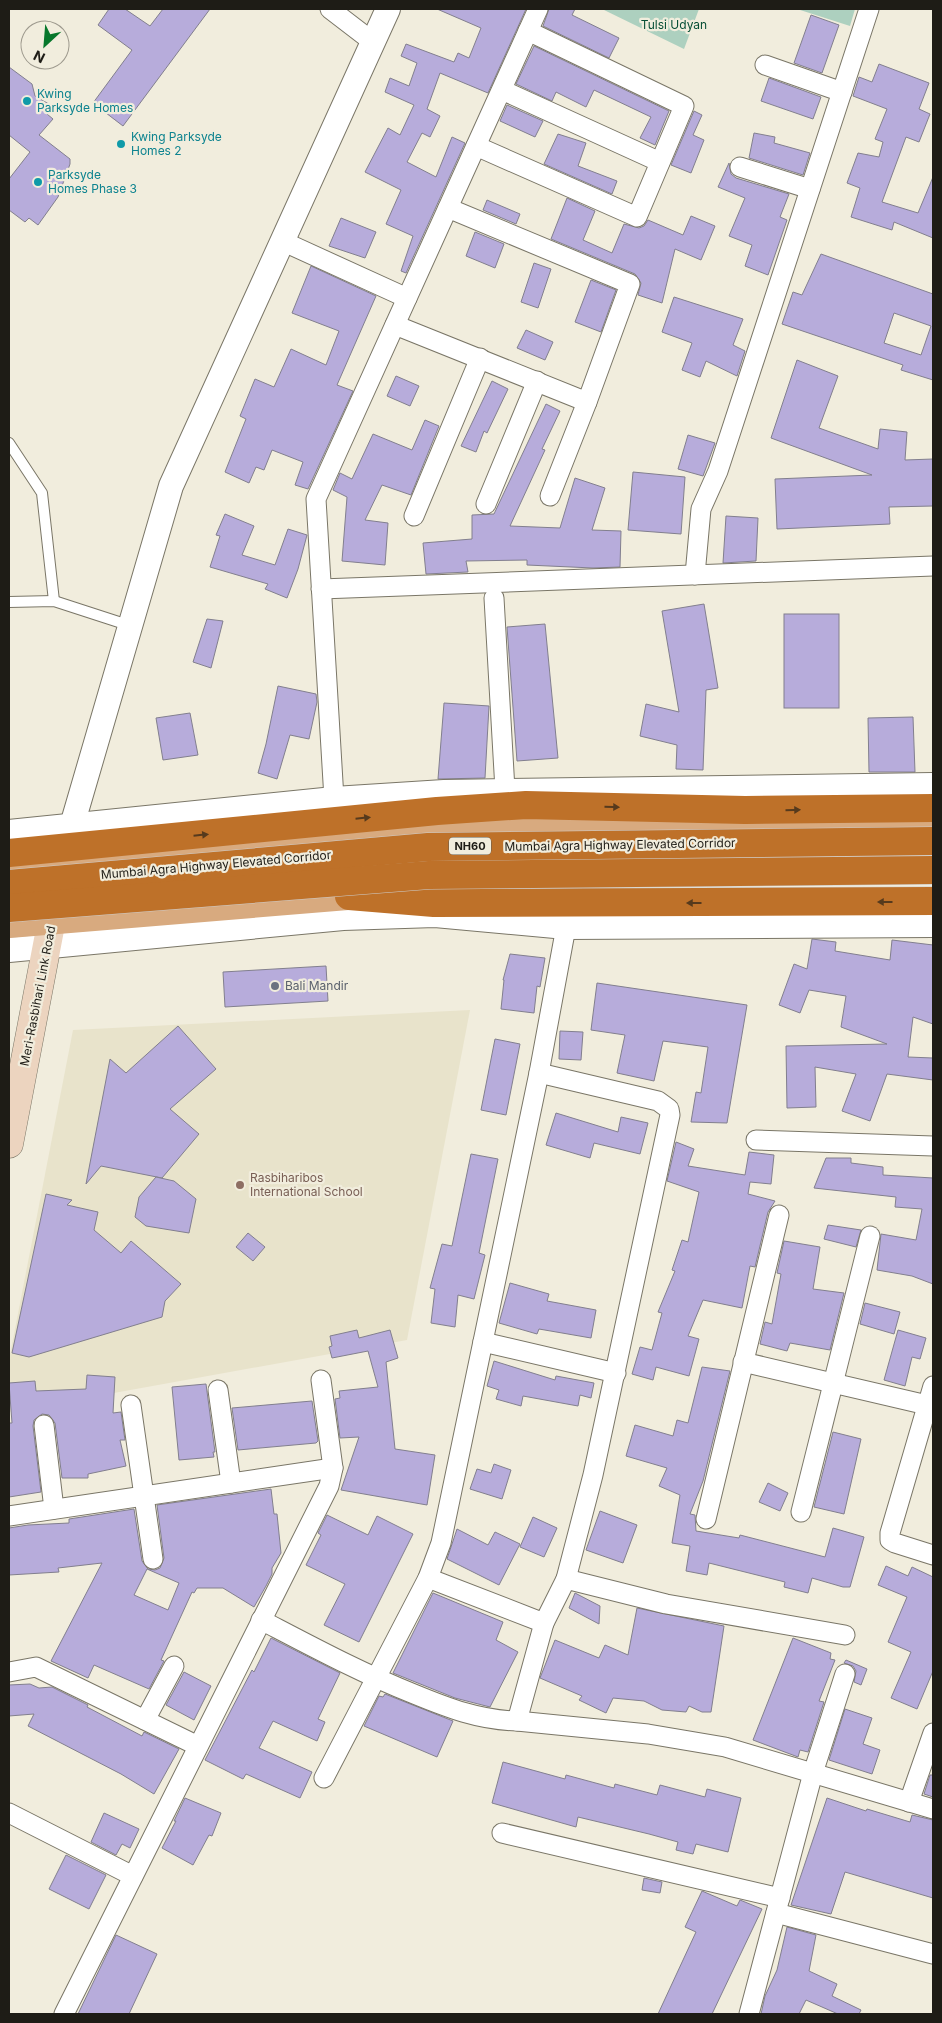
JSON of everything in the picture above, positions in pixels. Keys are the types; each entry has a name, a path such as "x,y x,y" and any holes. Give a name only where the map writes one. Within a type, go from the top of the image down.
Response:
{"highway":[{"path":"9,854 66,846 437,810 526,805 744,810 933,808"},
{"name":"Mumbai Agra Highway Elevated Corridor","path":"9,884 428,847 933,841"},
{"name":"Mumbai Agra Highway Elevated Corridor","path":"9,908 429,875 933,870"},
{"path":"349,896 434,903 933,901"}],"main road":[{"path":"9,870 66,846 424,833 933,827"},
{"name":"Meri-Rasbihari Link Road","path":"9,1144 66,846"},
{"path":"9,924 50,933 435,887 933,882"}],"street":[{"path":"330,9 373,42"},
{"path":"66,846 171,486 388,9"},
{"path":"334,799 316,499 538,9"},
{"path":"695,575 701,509 718,471 869,9"},
{"path":"476,146 637,217 684,106 528,31"},
{"path":"765,65 842,92"},
{"path":"502,90 660,162"},
{"path":"740,167 810,189"},
{"path":"448,208 630,284 550,496"},
{"path":"282,241 407,298"},
{"path":"395,325 586,402"},
{"path":"414,516 480,358"},
{"path":"486,504 537,381"},
{"path":"320,589 933,566"},
{"path":"494,598 504,790"},
{"path":"9,832 66,846 334,799 504,790 933,785"},
{"path":"9,950 50,933 435,915 566,927 933,925"},
{"path":"324,1778 428,1578 441,1542 540,1074 566,927"},
{"path":"517,1720 544,1623 566,1579 593,1475 670,1115 669,1109 658,1101 540,1074"},
{"path":"756,1140 933,1146"},
{"path":"706,1519 779,1215"},
{"path":"801,1512 870,1236"},
{"path":"483,1342 616,1373"},
{"path":"744,1362 927,1406"},
{"path":"64,2014 324,1497 333,1468 321,1380"},
{"path":"933,1386 890,1533 890,1540 895,1543 933,1555"},
{"path":"218,1390 230,1483"},
{"path":"130,1405 154,1559"},
{"path":"44,1424 54,1509"},
{"path":"9,1516 333,1468"},
{"path":"428,1578 544,1623"},
{"path":"566,1579 666,1604 845,1635"},
{"path":"261,1620 376,1678 461,1713 496,1720 517,1720 648,1734 716,1746 758,1756 933,1810"},
{"path":"145,1720 174,1666"},
{"path":"9,1672 36,1667 198,1746"},
{"path":"748,2014 813,1773 845,1674"},
{"path":"909,1802 933,1733"},
{"path":"9,1813 133,1876"},
{"path":"502,1833 778,1906 933,1954"}],"lane":[{"path":"9,443 42,493 54,601"},
{"path":"9,602 54,601 130,626"}],"shaded area":[{"name":"Rasbiharibos International School","path":"470,1010 407,1340 9,1412 9,1360 73,1030"}],"green space":[{"name":"Tulsi Udyan","path":"602,9 699,9 684,49"},
{"path":"797,9 855,9 850,26"}],"building":[{"path":"109,9 125,9 150,26 163,9 210,9 123,126 93,103 132,50 98,25"},
{"path":"437,9 526,9 488,93 440,73 427,109 440,116 430,137 422,133 407,162 436,177 452,137 465,143 406,273 401,271 413,236 386,224 401,190 365,172 388,128 400,135 414,105 385,92 390,78 409,86 417,63 401,56 406,44 454,62 458,53 469,58 481,28"},
{"path":"549,9 575,9 572,15 619,38 609,58 543,26"},
{"path":"811,15 839,25 822,73 794,63"},
{"path":"534,46 669,111 655,145 640,138 651,117 594,90 586,107 556,92 552,101 516,84"},
{"path":"879,64 929,83 919,109 930,114 919,142 906,137 882,202 918,213 933,177 933,238 894,222 892,230 851,217 860,188 847,183 858,153 879,157 883,142 875,139 887,109 853,96 859,77 872,82"},
{"path":"9,67 32,84 35,96 54,107 47,114 53,119 39,135 70,159 70,164 58,197 38,225 29,218 25,222 9,210 9,179 30,152 9,135"},
{"path":"769,78 821,97 813,119 761,101"},
{"path":"507,105 543,121 535,137 500,121"},
{"path":"694,111 702,115 693,135 704,140 691,173 671,165"},
{"path":"754,133 775,137 774,143 810,153 803,175 749,158"},
{"path":"558,134 586,143 578,166 617,181 612,194 544,164"},
{"path":"729,163 731,174 736,178 789,194 780,217 787,220 768,275 745,266 752,245 729,236 745,198 718,187"},
{"path":"567,198 595,211 583,240 612,253 624,224 639,228 644,226 648,220 683,235 691,216 715,226 701,260 675,249 662,303 638,295 641,283 635,274 551,239"},
{"path":"487,200 520,214 516,224 483,210"},
{"path":"341,218 376,232 365,258 329,246"},
{"path":"475,232 504,244 495,268 466,256"},
{"path":"821,254 933,294 933,380 901,370 903,365 782,324 793,292 802,295","holes":["894,313 931,326 921,355 884,343"]},
{"path":"534,263 551,269 538,308 521,302"},
{"path":"311,266 376,296 337,385 353,391 308,489 295,485 303,462 272,450 264,470 256,467 249,483 225,472 246,419 240,416 255,379 274,387 291,349 326,365 339,331 292,313"},
{"path":"591,280 616,290 601,332 575,322"},
{"path":"674,297 743,319 733,345 745,351 737,376 706,361 700,377 682,370 692,343 662,332"},
{"path":"526,330 553,342 545,360 517,348"},
{"path":"797,360 838,376 819,428 878,449 880,429 907,432 905,460 933,459 933,506 889,507 890,524 777,529 775,479 872,475 771,438"},
{"path":"396,376 419,386 410,406 387,396"},
{"path":"492,381 508,389 487,433 484,431 476,452 461,446"},
{"path":"546,404 560,411 542,449 545,450 510,526 560,528 575,478 605,488 592,530 621,531 620,567 593,568 527,565 527,560 466,561 468,572 426,574 423,543 472,539 472,515 494,514"},
{"path":"425,420 439,426 411,495 382,485 365,520 388,523 385,565 342,561 347,497 333,490 340,473 352,479 373,434 412,450"},
{"path":"688,435 715,443 703,476 678,469"},
{"path":"633,472 685,477 681,534 628,530"},
{"path":"225,514 254,526 242,555 275,565 288,529 307,535 298,569 287,598 265,589 268,584 210,567 220,536 216,535"},
{"path":"726,516 758,518 756,561 723,563"},
{"path":"704,604 718,688 706,690 703,770 676,769 677,745 640,736 646,704 679,712 662,611"},
{"path":"784,614 839,614 839,708 784,708"},
{"path":"207,619 223,621 211,668 193,662"},
{"path":"545,624 558,758 517,761 507,627"},
{"path":"278,686 316,694 317,702 309,739 290,735 277,779 258,773"},
{"path":"444,703 489,706 485,778 438,779"},
{"path":"190,713 198,755 163,760 156,718"},
{"path":"913,717 915,772 869,772 868,718"},
{"path":"812,939 836,942 835,951 890,960 892,940 933,945 933,1024 913,1017 908,1057 933,1058 933,1080 887,1074 870,1121 842,1111 856,1074 815,1067 816,1107 787,1108 786,1046 887,1044 841,1027 846,996 809,990 800,1013 779,1005 794,964 807,969"},
{"path":"510,954 545,958 540,987 537,986 534,1013 501,1009 503,980"},
{"name":"Bali Mandir","path":"326,966 328,1001 225,1007 223,972"},
{"path":"597,983 747,1005 727,1123 691,1122 696,1092 701,1093 708,1047 663,1041 654,1081 617,1073 625,1035 591,1030"},
{"path":"178,1026 216,1069 170,1109 199,1134 162,1178 101,1166 86,1184 110,1059 126,1073"},
{"path":"560,1031 583,1032 581,1060 559,1059"},
{"path":"495,1039 520,1044 506,1115 481,1110"},
{"path":"556,1113 618,1132 621,1117 648,1123 640,1154 594,1143 590,1158 546,1145"},
{"path":"676,1142 694,1149 688,1166 745,1175 749,1152 774,1155 771,1184 750,1182 748,1194 775,1201 768,1212 755,1267 750,1266 742,1308 703,1300 688,1336 699,1339 689,1376 656,1367 653,1380 632,1374 640,1347 652,1350 662,1313 658,1312 675,1271 672,1270 682,1240 688,1242 699,1192 667,1181"},
{"path":"471,1154 498,1159 479,1253 485,1255 474,1299 458,1295 455,1327 431,1323 435,1289 430,1288 442,1244 452,1246"},
{"path":"826,1158 851,1158 851,1163 883,1167 883,1175 933,1178 933,1284 912,1276 877,1270 881,1234 916,1240 922,1209 895,1207 896,1197 814,1188"},
{"path":"156,1177 174,1181 196,1199 189,1233 146,1226 135,1217 139,1197"},
{"path":"46,1194 72,1200 67,1205 98,1212 94,1230 121,1253 131,1241 181,1284 165,1301 162,1317 29,1357 12,1353"},
{"path":"828,1225 861,1230 856,1247 824,1239"},
{"path":"248,1233 265,1247 253,1261 236,1247"},
{"path":"784,1241 820,1247 813,1289 844,1293 830,1350 790,1343 787,1351 760,1344 765,1322 772,1324 781,1274 777,1273"},
{"path":"510,1283 549,1294 547,1301 596,1310 591,1338 539,1329 537,1334 499,1323"},
{"path":"865,1303 900,1312 894,1334 860,1324"},
{"path":"357,1330 359,1338 390,1330 398,1358 386,1362 395,1449 435,1455 427,1505 341,1490 359,1437 340,1438 335,1399 340,1398 339,1391 378,1387 368,1351 332,1358 329,1347 332,1346 330,1336"},
{"path":"898,1330 926,1338 920,1359 912,1357 905,1386 884,1380"},
{"path":"494,1361 555,1380 556,1376 594,1383 591,1398 580,1395 578,1406 523,1396 521,1406 496,1399 499,1390 487,1386"},
{"path":"702,1367 730,1371 703,1481 690,1514 695,1515 696,1531 739,1538 740,1535 825,1557 833,1528 864,1537 850,1587 843,1587 812,1578 808,1593 784,1587 785,1582 709,1563 707,1575 686,1571 690,1546 672,1543 680,1495 659,1486 667,1468 626,1456 635,1425 673,1436 677,1420 688,1423"},
{"path":"87,1375 115,1377 113,1413 121,1412 125,1440 120,1440 126,1466 88,1474 88,1478 62,1478 55,1423 49,1415 42,1414 34,1420 33,1426 41,1492 9,1497 9,1423 12,1423 9,1383 35,1381 36,1391 86,1389"},
{"path":"206,1384 215,1452 213,1452 214,1457 179,1460 172,1387"},
{"path":"312,1401 318,1441 316,1443 238,1450 232,1408"},
{"path":"833,1432 861,1439 844,1514 814,1507"},
{"path":"494,1464 511,1470 502,1499 470,1489 477,1469 491,1473"},
{"path":"768,1483 788,1493 780,1511 759,1502"},
{"path":"271,1489 274,1514 277,1514 281,1553 254,1607 223,1588 197,1588 194,1593 192,1592 161,1660 164,1661 149,1689 94,1665 88,1678 51,1661 102,1563 58,1568 59,1572 9,1575 9,1528 69,1523 69,1519 134,1509 142,1561 148,1569 155,1570 160,1568 164,1558 157,1505","holes":["147,1569 179,1583 168,1610 134,1595"]},
{"path":"600,1511 637,1525 623,1563 586,1550"},
{"path":"327,1515 368,1535 377,1516 413,1534 359,1642 324,1625 345,1584 306,1565 321,1535 318,1533"},
{"path":"533,1517 557,1528 544,1557 520,1547"},
{"path":"457,1529 488,1545 495,1532 520,1544 499,1585 447,1559"},
{"path":"886,1566 908,1576 912,1567 933,1577 933,1671 917,1709 891,1698 911,1652 888,1642 907,1597 878,1585"},
{"path":"433,1593 503,1622 496,1640 518,1652 490,1707 455,1698 393,1673"},
{"path":"575,1593 600,1606 599,1624 569,1608"},
{"path":"637,1608 724,1626 711,1712 702,1712 689,1706 686,1712 662,1710 644,1701 613,1698 606,1713 579,1700 582,1696 540,1678 555,1640 599,1658 605,1645 628,1655"},
{"path":"271,1638 340,1673 318,1719 325,1722 317,1741 273,1721 259,1748 312,1772 300,1798 246,1774 243,1779 205,1760"},
{"path":"793,1638 831,1653 830,1659 835,1660 819,1701 824,1702 808,1752 800,1750 798,1757 753,1740"},
{"path":"846,1660 867,1669 861,1685 854,1682 856,1671 853,1666 844,1663"},
{"path":"184,1672 211,1686 194,1720 166,1705"},
{"path":"30,1684 39,1688 52,1687 142,1736 144,1732 179,1749 154,1794 121,1774 28,1726 34,1714 9,1716 9,1685"},
{"path":"385,1694 453,1721 437,1757 364,1726 379,1696 383,1697"},
{"path":"845,1709 872,1718 863,1744 880,1750 872,1774 829,1760"},
{"path":"503,1762 565,1779 566,1775 614,1788 615,1784 657,1795 660,1785 705,1797 707,1789 741,1798 728,1852 696,1844 693,1854 676,1850 678,1842 649,1834 578,1817 576,1827 492,1803"},
{"path":"930,1775 933,1775 933,1797 924,1794"},
{"path":"185,1798 221,1813 212,1836 209,1835 193,1865 162,1848"},
{"path":"827,1798 866,1811 867,1809 910,1822 912,1815 933,1820 933,1898 845,1872 831,1914 791,1905"},
{"path":"104,1813 139,1829 130,1848 122,1844 116,1855 91,1842"},
{"path":"66,1855 106,1875 89,1909 49,1889"},
{"path":"644,1878 662,1882 660,1893 642,1890"},
{"path":"702,1891 737,1906 740,1900 762,1909 712,2014 658,2014 696,1932 685,1927"},
{"path":"787,1927 816,1935 809,1971 837,1984 832,1996 861,2010 859,2014 838,2014 806,2000 799,2014 761,2014 765,1996 777,1970"},
{"path":"116,1935 157,1954 129,2014 78,2014"}],"place":[{"name":"Kwing Parksyde Homes","path":"27,101"},
{"name":"Kwing Parksyde Homes 2","path":"121,144"},
{"name":"Parksyde Homes Phase 3","path":"38,182"},
{"name":"Bali Mandir","path":"275,986"},
{"name":"Rasbiharibos International School","path":"240,1185"}]}
